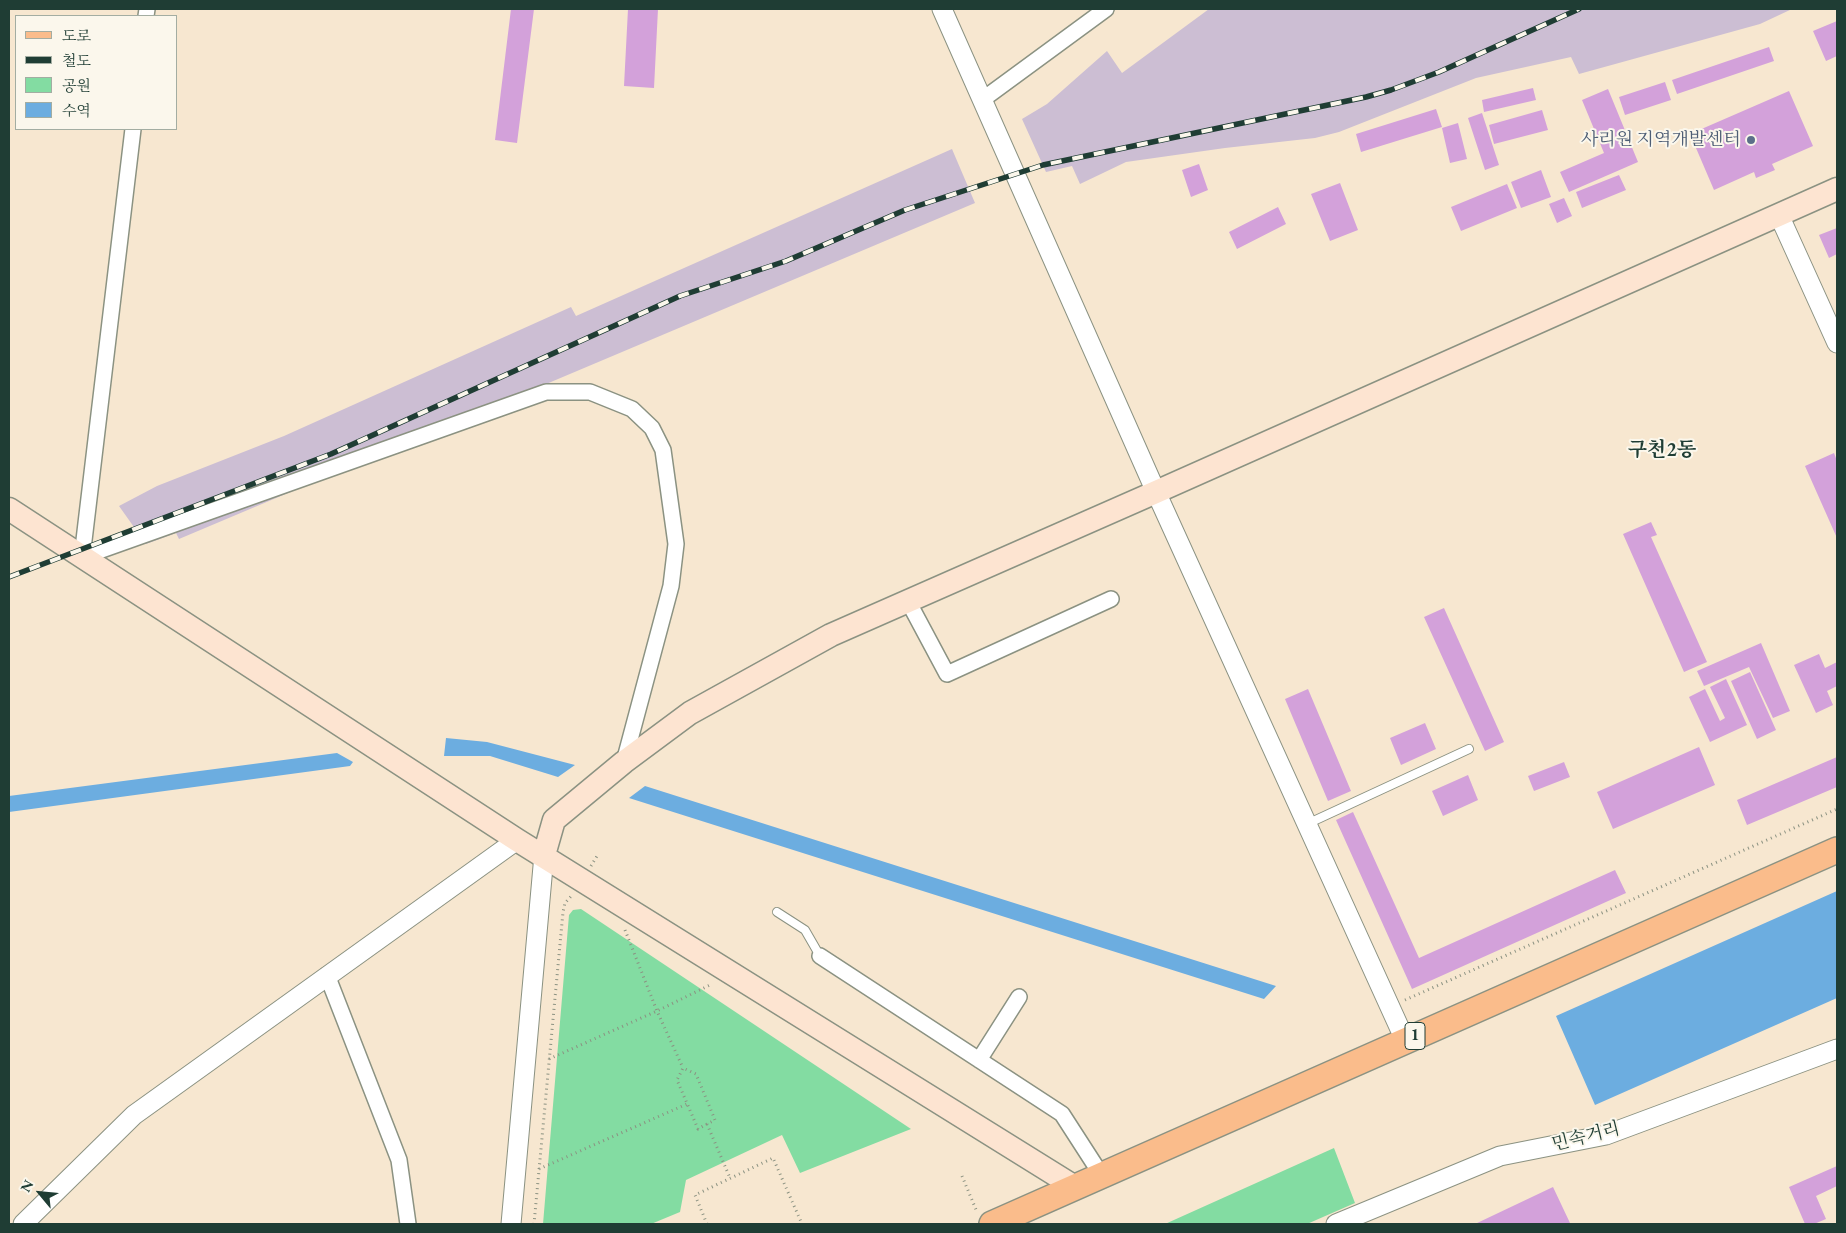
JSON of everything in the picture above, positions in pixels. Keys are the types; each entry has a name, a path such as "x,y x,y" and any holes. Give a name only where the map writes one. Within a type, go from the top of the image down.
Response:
{"main road":[{"path":"544,855 554,820 624,762 690,713 831,634 1156,492 1837,189"},
{"path":"9,509 517,840 544,855 1075,1188"},
{"name":"1","path":"986,1220 1075,1188 1837,850"}],"street":[{"path":"942,9 1156,492 1405,1040"},
{"path":"982,100 1106,9"},
{"path":"133,130 82,557 546,392 590,392 632,410 652,428 663,450 676,544 671,586 624,762"},
{"path":"1779,215 1837,343"},
{"path":"908,601 947,674 1111,599"},
{"path":"22,1224 134,1115 517,840"},
{"path":"511,1224 544,855"},
{"path":"820,956 1062,1114 1102,1176"},
{"path":"327,975 399,1160 408,1224"},
{"path":"979,1060 1019,997"},
{"name":"민속거리","path":"1336,1224 1500,1156 1606,1135 1837,1049"}],"lane":[{"path":"1307,824 1469,749"},
{"path":"777,912 804,930 820,956"}],"path":[{"path":"1390,1006 1837,809"},
{"path":"534,1224 562,912 565,902 577,890 597,856"},
{"path":"624,928 683,1068 696,1074 715,1120 698,1129 677,1080 683,1068"},
{"path":"549,1059 658,1011 712,984"},
{"path":"539,1169 687,1104"},
{"path":"707,1124 730,1178"},
{"path":"707,1224 695,1195 772,1158 802,1224"},
{"path":"962,1176 986,1220"}],"shaded area":[{"path":"1209,9 1792,9 1760,24 1579,74 1571,57 1476,78 1339,132 1315,138 1126,162 1080,184 1072,166 1046,172 1022,119 1047,104 1107,51 1122,73"},
{"path":"952,149 975,203 179,539 176,533 146,544 119,506 157,486 284,436 571,307 576,316"}],"green space":[{"path":"581,909 911,1129 800,1173 782,1135 686,1180 680,1212 651,1224 543,1224 569,915 573,910"},
{"path":"1334,1148 1355,1203 1307,1224 1165,1224"}],"water":[{"path":"446,738 487,742 575,765 558,777 490,756 444,756"},
{"path":"337,753 353,762 350,766 9,812 9,796"},
{"path":"645,786 1276,986 1264,999 629,798"},
{"path":"1837,891 1837,998 1595,1105 1556,1016"}],"building":[{"path":"511,9 534,9 517,143 495,140"},
{"path":"628,9 658,9 654,88 624,86"},
{"path":"1837,21 1837,56 1826,61 1813,31"},
{"path":"1769,47 1774,61 1677,94 1672,80"},
{"path":"1665,82 1671,100 1625,115 1619,97"},
{"path":"1533,88 1536,100 1484,112 1482,100"},
{"path":"1608,89 1638,162 1569,192 1560,172 1604,153 1582,100"},
{"name":"사리원 지역개발센터","path":"1789,91 1813,146 1772,164 1775,170 1756,178 1754,172 1714,190 1690,134"},
{"path":"1436,109 1442,127 1361,152 1356,134"},
{"path":"1542,110 1548,130 1494,144 1489,125"},
{"path":"1482,113 1499,165 1485,170 1468,118"},
{"path":"1458,123 1467,159 1450,163 1442,128"},
{"path":"1199,164 1208,190 1191,197 1182,170"},
{"path":"1541,170 1551,197 1521,208 1511,182"},
{"path":"1619,175 1626,190 1582,208 1576,192"},
{"path":"1340,183 1358,230 1330,241 1311,194"},
{"path":"1507,184 1517,208 1461,231 1451,207"},
{"path":"1564,198 1572,216 1557,223 1549,204"},
{"path":"1278,207 1286,224 1237,249 1229,232"},
{"path":"1837,228 1837,254 1829,258 1819,235"},
{"path":"1834,453 1837,461 1837,538 1805,466"},
{"path":"1651,522 1657,535 1651,537 1707,662 1684,672 1623,534"},
{"path":"1444,608 1504,742 1485,751 1424,617"},
{"path":"1761,643 1790,711 1773,718 1749,667 1704,686 1697,671"},
{"path":"1819,654 1825,668 1837,662 1837,686 1827,691 1833,705 1816,713 1794,665"},
{"path":"1750,672 1776,730 1757,739 1731,681"},
{"path":"1726,679 1747,725 1710,742 1689,697 1705,689 1720,721 1725,718 1710,687"},
{"path":"1308,689 1351,791 1328,801 1285,699"},
{"path":"1425,723 1436,749 1401,765 1390,738"},
{"path":"1699,747 1715,785 1613,829 1597,792"},
{"path":"1837,757 1837,787 1747,825 1737,800"},
{"path":"1564,762 1570,777 1534,791 1528,776"},
{"path":"1468,775 1478,800 1443,816 1432,791"},
{"path":"1353,812 1419,958 1615,870 1626,893 1412,989 1336,820"},
{"path":"1837,1166 1837,1186 1816,1196 1826,1219 1814,1224 1805,1224 1789,1187"},
{"path":"1553,1187 1569,1224 1475,1224"}],"railway":[{"path":"9,577 331,454 680,296 786,261 905,210 1043,165 1366,97 1391,90 1439,72 1579,9"}],"place":[{"name":"사리원 지역개발센터","path":"1751,140"}],"district":[{"name":"구천2동","path":"1662,451"}]}
